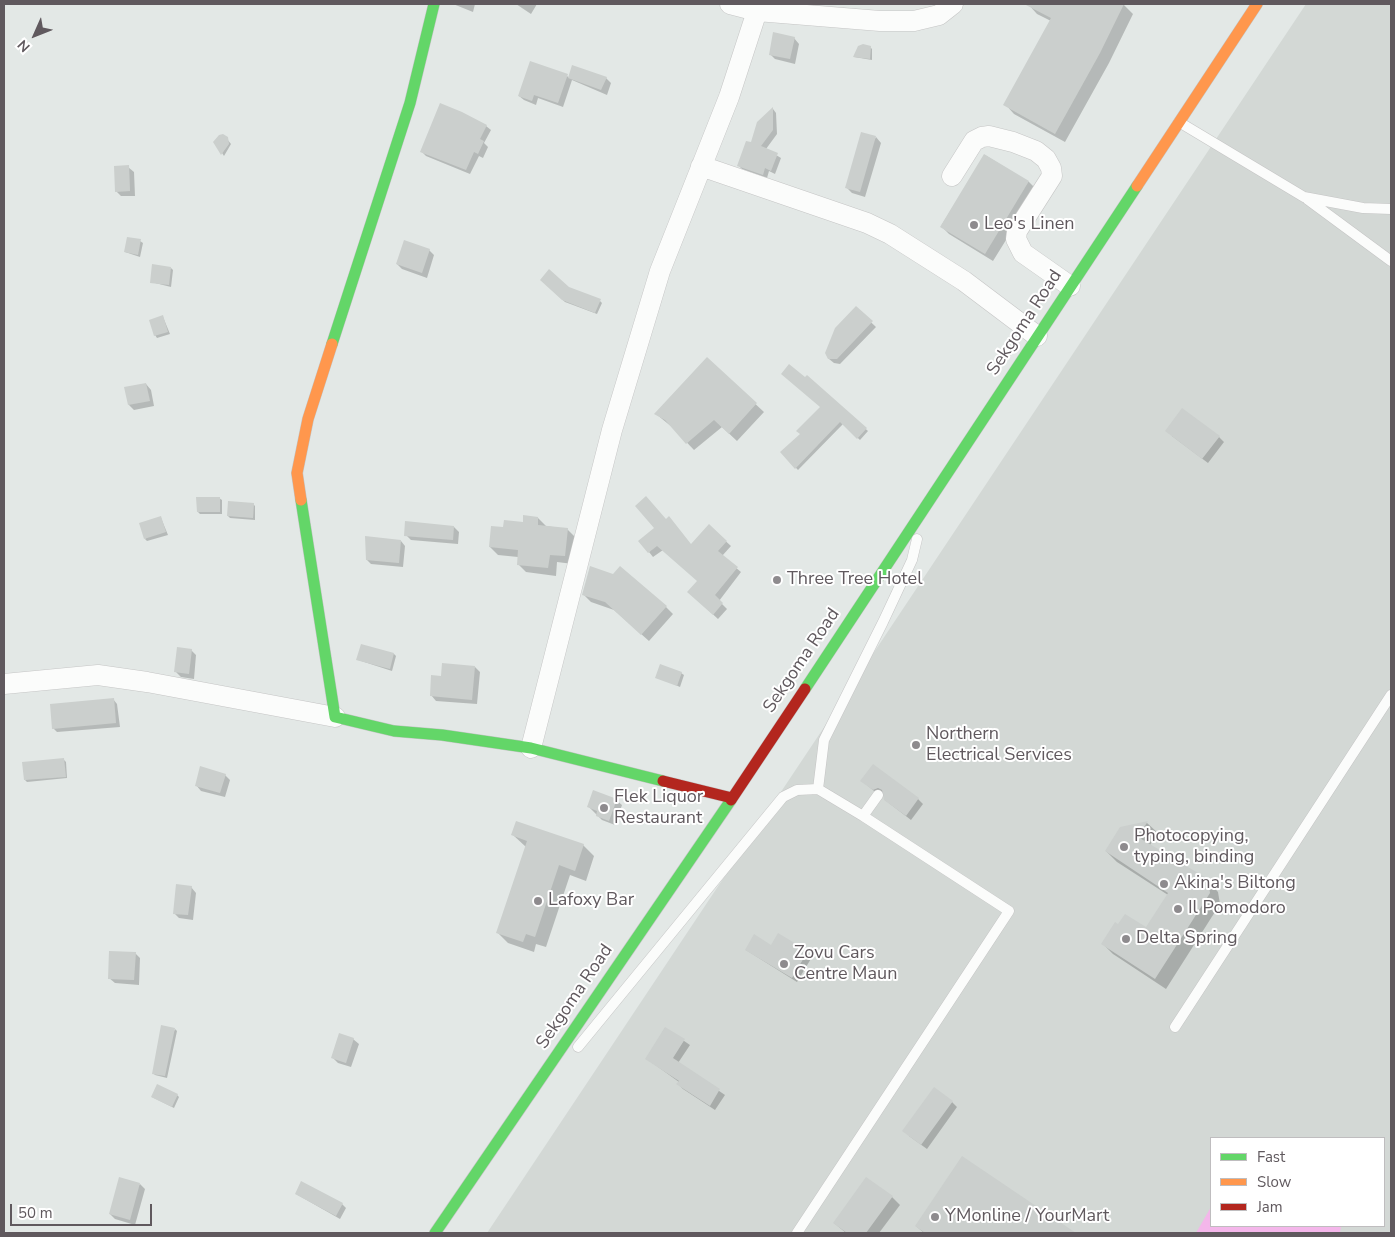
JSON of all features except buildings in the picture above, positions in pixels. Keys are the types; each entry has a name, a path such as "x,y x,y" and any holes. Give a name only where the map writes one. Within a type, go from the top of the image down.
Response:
{"main road":[{"path":"434,4 410,103 308,419 297,474 335,717 394,731 442,735 531,748 732,798"},
{"name":"Sekgoma Road","path":"435,1233 732,798 925,510 1037,336 1179,122 1250,9"}],"street":[{"path":"730,4 880,21 914,22 938,15 954,4"},
{"path":"531,748 612,430 660,271 729,97 757,7"},
{"path":"952,176 974,141 982,137 989,136 1014,142 1036,151 1046,159 1051,168 1052,176 1018,230 1016,238 1023,253 1070,286"},
{"path":"701,166 867,223 882,230 918,250 964,281 1037,336"},
{"path":"4,684 98,675 147,682 335,717"}],"lane":[{"path":"1179,122 1304,197 1391,261"},
{"path":"1304,197 1362,208 1391,209"},
{"path":"818,789 824,740 912,560 925,510"},
{"path":"1175,1027 1391,695"},
{"path":"486,1158 783,798 797,790 818,789 863,816 1008,911 797,1233"},
{"path":"863,816 878,795"}],"shaded area":[{"path":"1306,4 1391,4 1391,1233 487,1233"},
{"path":"1210,1209 1210,1227 1341,1227 1340,1233 1196,1233"}],"traffic: fast":[{"path":"332,344 410,103 434,4"},
{"path":"805,689 1137,186"},
{"path":"301,500 335,717 394,731 442,735 531,748 663,781"},
{"path":"435,1233 731,800"}],"traffic: slow":[{"path":"1137,186 1257,4"},
{"path":"301,500 297,473 308,419 332,344"}],"traffic: jam":[{"path":"731,800 805,689"},
{"path":"663,781 732,798"}],"place":[{"name":"Leo's Linen","path":"974,225"},
{"name":"Three Tree Hotel","path":"777,580"},
{"name":"Northern Electrical Services","path":"916,745"},
{"name":"Flek Liquor Restaurant","path":"604,808"},
{"name":"Photocopying, typing, binding","path":"1124,847"},
{"name":"Akina's Biltong","path":"1164,884"},
{"name":"Lafoxy Bar","path":"538,901"},
{"name":"Il Pomodoro","path":"1178,909"},
{"name":"Delta Spring","path":"1126,939"},
{"name":"Zovu Cars Centre Maun","path":"784,964"},
{"name":"YMonline / YourMart","path":"935,1217"}]}
